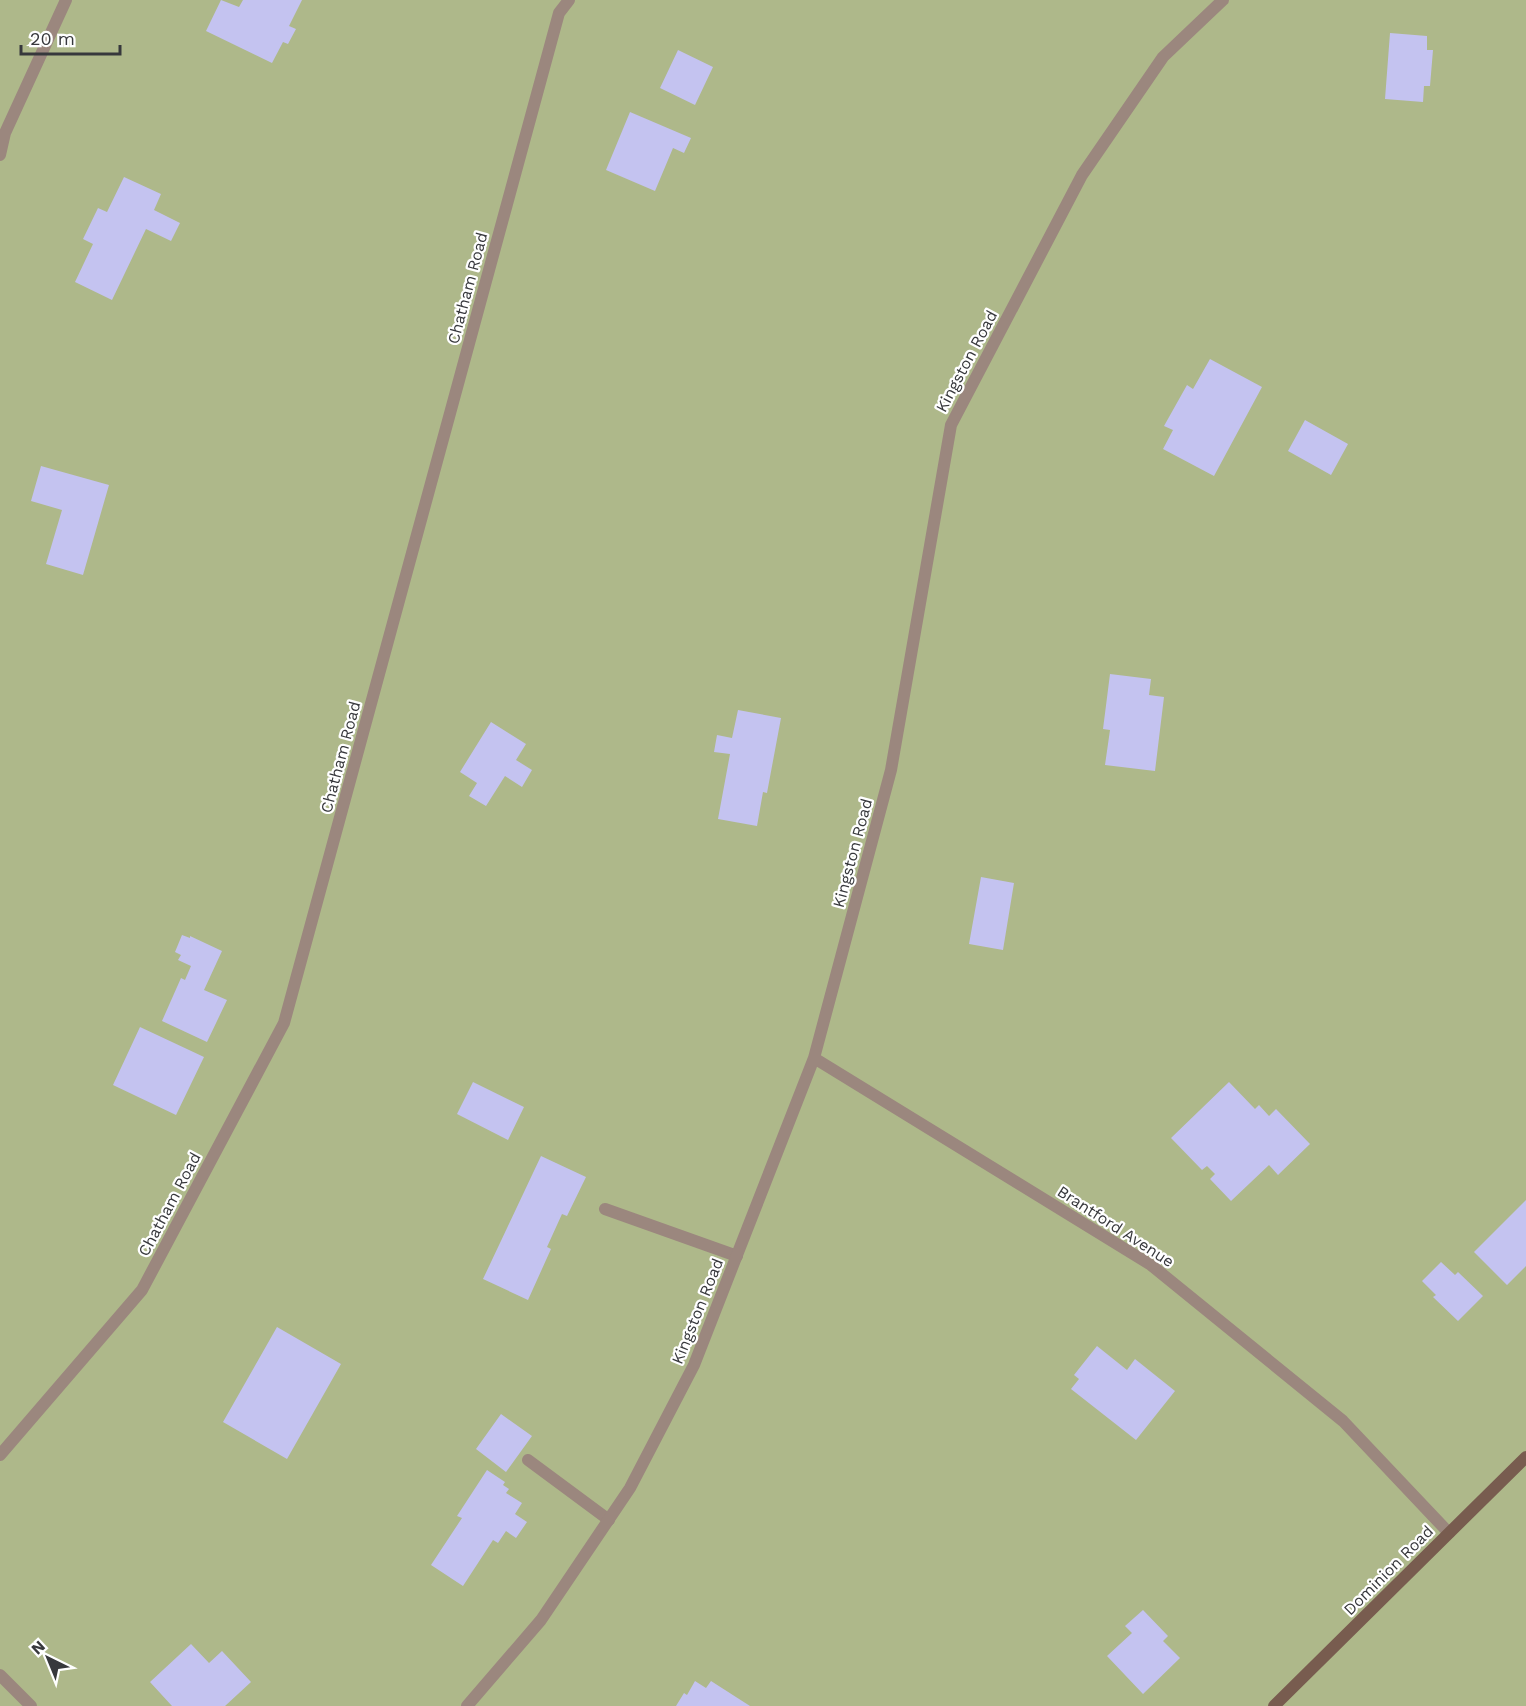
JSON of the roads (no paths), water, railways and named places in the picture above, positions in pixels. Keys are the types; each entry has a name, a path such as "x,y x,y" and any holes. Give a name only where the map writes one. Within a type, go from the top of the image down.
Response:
{"main road":[{"name":"Dominion Road","path":"1274,1706 1526,1457"}],"street":[{"path":"0,155 5,133 66,0"},
{"name":"Chatham Road","path":"0,1455 142,1290 284,1023 559,14 569,0"},
{"name":"Kingston Road","path":"467,1706 541,1620 630,1488 694,1365 814,1058 891,770 951,424 1082,175 1163,57 1224,0"},
{"name":"Brantford Avenue","path":"814,1058 1151,1265 1343,1421 1449,1533"},
{"path":"605,1209 737,1256"},
{"path":"528,1460 609,1520"},
{"path":"0,1675 31,1706"}]}
